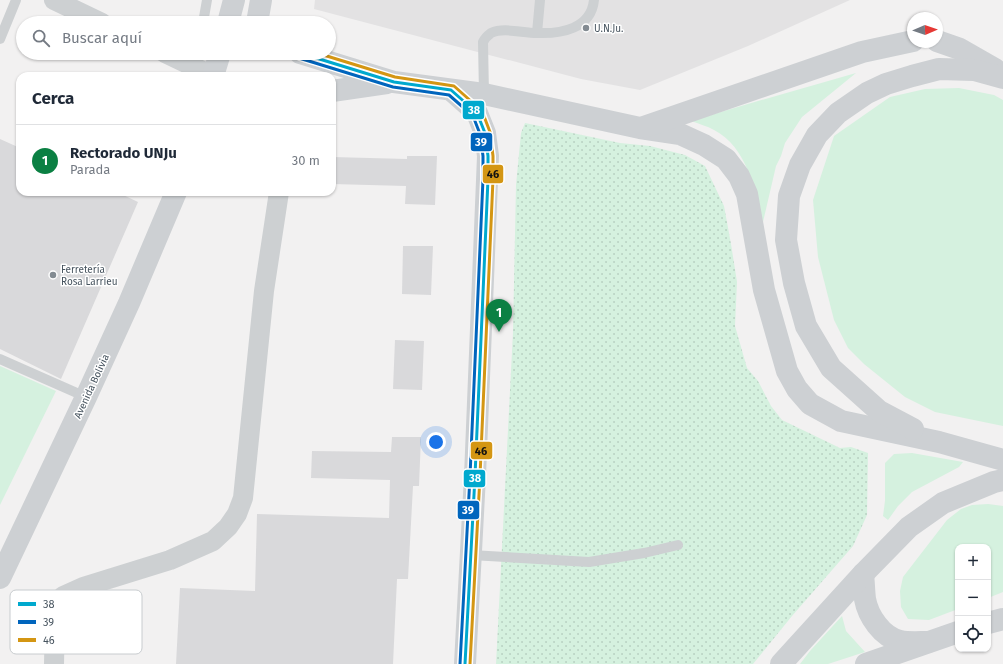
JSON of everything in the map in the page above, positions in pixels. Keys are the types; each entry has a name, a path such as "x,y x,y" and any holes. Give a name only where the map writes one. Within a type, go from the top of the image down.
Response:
{"main road":[{"path":"230,16 234,0"},
{"path":"258,16 261,0"},
{"path":"640,128 862,52 907,42"},
{"path":"943,43 960,49 1003,73"},
{"path":"214,72 218,60"},
{"path":"323,60 394,82 484,94 640,128 680,134 704,145 726,159 739,176 747,194 764,290 787,370 797,389 810,404 841,421 939,442 1003,460"},
{"path":"939,442 879,411 831,368 827,362 806,326 794,283 786,240 789,196 800,165 817,136 838,113 867,93 886,84 939,69 974,70 1003,78"},
{"path":"336,90 394,82"},
{"path":"451,90 477,113 485,133 488,156 483,299 465,664"},
{"name":"Avenida Bolivia","path":"0,578 129,303 174,196"},
{"path":"781,664 863,574 909,527 943,503 994,482 1003,480"},
{"path":"863,574 865,600 877,626 888,636 900,641 928,642"},
{"path":"991,622 1003,619"},
{"path":"866,664 955,633"}],"street":[{"path":"54,0 87,16"},
{"path":"180,60 205,72"},
{"path":"76,590 170,560 213,541 228,527 237,514 243,498 264,291 278,196"},
{"path":"54,654 54,664"}],"lane":[{"path":"0,39 16,0"},
{"path":"204,16 207,0"},
{"path":"537,33 540,0"},
{"path":"484,94 483,42 486,36 492,33 504,31 537,33 557,32 576,27 588,18 594,6 594,0"},
{"path":"210,60 212,72"},
{"path":"0,359 86,397"},
{"path":"471,555 589,562 644,553 678,545"}],"shaded area":[{"name":"U.N.Ju.","path":"315,0 850,0 748,46 640,90 581,79 314,9"}],"green space":[{"path":"856,73 802,117 785,143 776,166 763,222 753,183 742,158 725,138 714,130 691,121"},
{"path":"959,88 994,95 1003,100 1003,426 935,412 905,397 864,364 848,348 834,320 818,257 813,200 834,136 890,97 925,89"},
{"path":"525,123 620,143 650,146 685,155 705,166 724,206 737,282 735,326 747,368 758,381 771,406 782,420 840,448 851,447 868,453 867,515 853,546 792,616 753,664 496,664 513,332 516,185 521,133"},
{"path":"0,366 56,391 0,505"},
{"path":"912,453 963,462 959,467 912,492 898,506 888,520 883,516 885,501 885,463 894,454"},
{"path":"988,504 1003,506 1003,592 991,597 991,544 955,544 955,610 929,620 908,619 901,607 900,591 903,577 947,520 961,509 972,505"},
{"path":"842,616 846,631 865,652 828,664 800,664 810,651"}],"building":[{"name":"Ferretería Rosa Larrieu","path":"0,139 16,146 16,196 125,196 138,202 61,379 0,349"},
{"path":"407,156 437,156 435,205 405,204 406,186 336,184 336,157 407,159"},
{"path":"403,246 433,246 431,295 402,294"},
{"path":"395,340 424,341 422,390 393,389"},
{"path":"392,437 421,437 419,486 413,486 408,579 397,579 393,664 176,664 180,588 255,591 257,514 389,518 390,480 311,478 312,451 391,452"}],"transit line":[{"name":"46","path":"336,59 395,77 454,86 482,111 490,132 493,156 493,179 470,664"},
{"name":"39","path":"305,60 393,87 449,95 473,116 480,134 483,156 483,179 460,664"},
{"name":"38","path":"323,60 394,82 451,90 477,113 485,133 488,156 488,179 465,664"}],"place":[{"name":"U.N.Ju.","path":"586,28"},
{"name":"Ferretería Rosa Larrieu","path":"53,275"},
{"name":"Rectorado UNJu","path":"499,332"}]}
